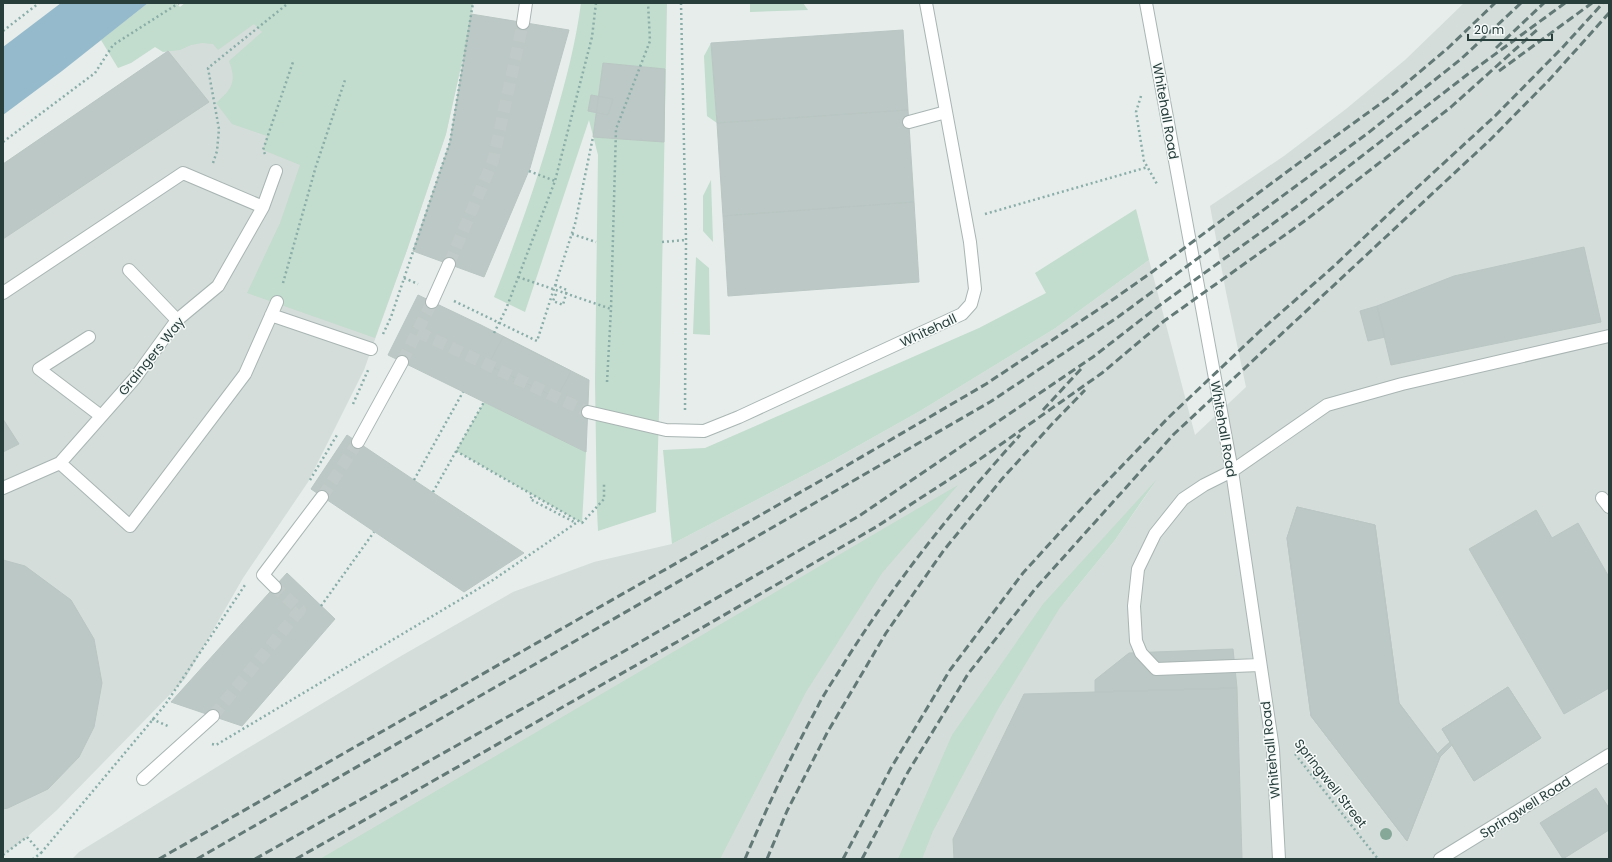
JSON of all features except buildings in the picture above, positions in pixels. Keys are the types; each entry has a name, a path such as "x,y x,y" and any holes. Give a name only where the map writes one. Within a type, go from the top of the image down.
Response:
{"street":[{"path":"523,23 526,3"},
{"name":"Whitehall","path":"588,412 666,430 704,431 739,417 962,314 970,304 975,288 966,219 926,3"},
{"name":"Whitehall Road","path":"1146,3 1232,470 1273,749 1279,859"},
{"path":"909,122 946,112"},
{"name":"Graingers Way","path":"3,488 60,462 135,378 177,320 218,286 263,207 276,171"},
{"path":"3,293 183,172 263,207"},
{"path":"432,302 449,264"},
{"path":"129,270 177,320"},
{"path":"60,462 130,526 246,374 277,302"},
{"path":"271,315 372,355"},
{"path":"1260,665 1156,669 1141,652 1136,641 1134,606 1138,569 1155,534 1183,499 1204,485 1232,470 1327,405 1402,384 1609,336"},
{"path":"89,337 39,369 101,416"},
{"path":"358,442 402,362"},
{"path":"275,587 263,575 322,497"},
{"path":"143,778 213,716"},
{"name":"Springwell Road","path":"1440,859 1609,755"}],"path":[{"path":"3,31 39,3"},
{"path":"3,142 94,73 112,45 179,3"},
{"path":"381,339 393,311 450,142 473,3"},
{"path":"494,333 506,310 555,181 592,37 596,3"},
{"path":"607,382 612,309 616,129 650,41 648,3"},
{"path":"681,3 686,240 685,431"},
{"path":"206,183 217,151 219,129 208,68 286,5"},
{"path":"276,171 263,150 293,62"},
{"path":"277,302 316,166 345,80"},
{"path":"486,316 537,341 572,234 593,137"},
{"path":"966,219 1148,167"},
{"path":"529,171 555,181"},
{"path":"572,234 596,242"},
{"path":"662,242 686,240"},
{"path":"518,277 612,309"},
{"path":"555,286 568,290 563,305 553,301 557,291"},
{"path":"350,411 372,355"},
{"path":"414,480 463,392"},
{"path":"433,492 484,402"},
{"path":"307,485 339,432"},
{"path":"456,451 582,523 604,499 604,483"},
{"path":"190,736 216,745 493,580 576,523 530,500 533,495"},
{"path":"321,606 374,532"},
{"path":"33,859 41,853 165,705 249,579"},
{"name":"Springwell Street","path":"1292,750 1378,859"},
{"path":"3,855 27,837 41,853"}],"shaded area":[{"path":"223,3 473,3 465,48 446,134 407,250 364,370 308,482 243,578 185,679 57,810 27,837 3,855 3,164 168,51"},
{"path":"1464,3 1609,3 1609,859 72,859 79,852 238,754 401,656 513,592 594,562 672,544 831,461 920,411 1054,329 1149,260 1195,435 1246,387 1210,206 1284,156 1346,109 1405,60","holes":["1154,484 1115,540 1064,603"]}],"green space":[{"path":"148,3 176,3 180,7 185,3 473,3 465,48 446,134 407,250 375,338 247,293 280,223 300,165 263,150 267,136 232,124 216,103 232,85 233,74 229,61 262,32 254,24 218,50 213,44 202,43 191,45 180,50 163,52 155,47 131,63 118,68 101,40"},
{"path":"581,3 667,3 656,512 598,531 595,381 598,155 589,120 525,312 494,297 542,163 570,61"},
{"path":"750,3 803,3 808,10 750,12"},
{"path":"711,43 717,123 707,116 704,56"},
{"path":"711,180 713,242 703,231 703,196"},
{"path":"1136,209 1149,260 1054,329 920,411 831,461 672,544 663,450 705,448 979,328 1046,293 1035,273"},
{"path":"696,257 709,268 710,335 693,334"},
{"path":"484,402 586,452 582,523 456,451"},
{"path":"1157,479 1115,540 1059,609 998,709 933,831 922,859 898,859 952,735 1043,604"},
{"path":"958,485 882,573 806,692 720,859 320,859"}],"water":[{"path":"61,3 148,3 62,71 3,115 3,47"}],"tunnel":[{"path":"449,264 493,161 523,23"},
{"path":"402,362 432,302"},
{"path":"418,332 588,412"},
{"path":"322,497 358,442"},
{"path":"213,716 300,610 275,587"}],"railway":[{"path":"159,859 834,473 986,384 1152,272 1391,96 1448,48 1495,3"},
{"path":"197,859 990,402 1118,317 1368,133 1461,59 1521,3"},
{"path":"1496,48 1544,3"},
{"path":"255,859 614,657 859,516 1093,357 1160,305 1296,207 1468,74 1565,3"},
{"path":"1499,71 1592,3"},
{"path":"843,859 891,768 950,670 1023,573 1094,495 1169,417 1260,331 1333,267 1495,116 1562,48 1603,3"},
{"path":"862,859 908,772 968,674 1035,589 1174,434 1491,139 1550,79 1609,13"},
{"path":"296,859 876,527 973,464 1102,373 1164,321 1306,220 1451,107 1538,29"},
{"path":"1043,410 1081,369"},
{"path":"767,859 787,811 827,733 886,633 944,550 1002,479 1085,390"},
{"path":"745,859 798,744 821,700 865,630 950,516 1020,435"}]}
